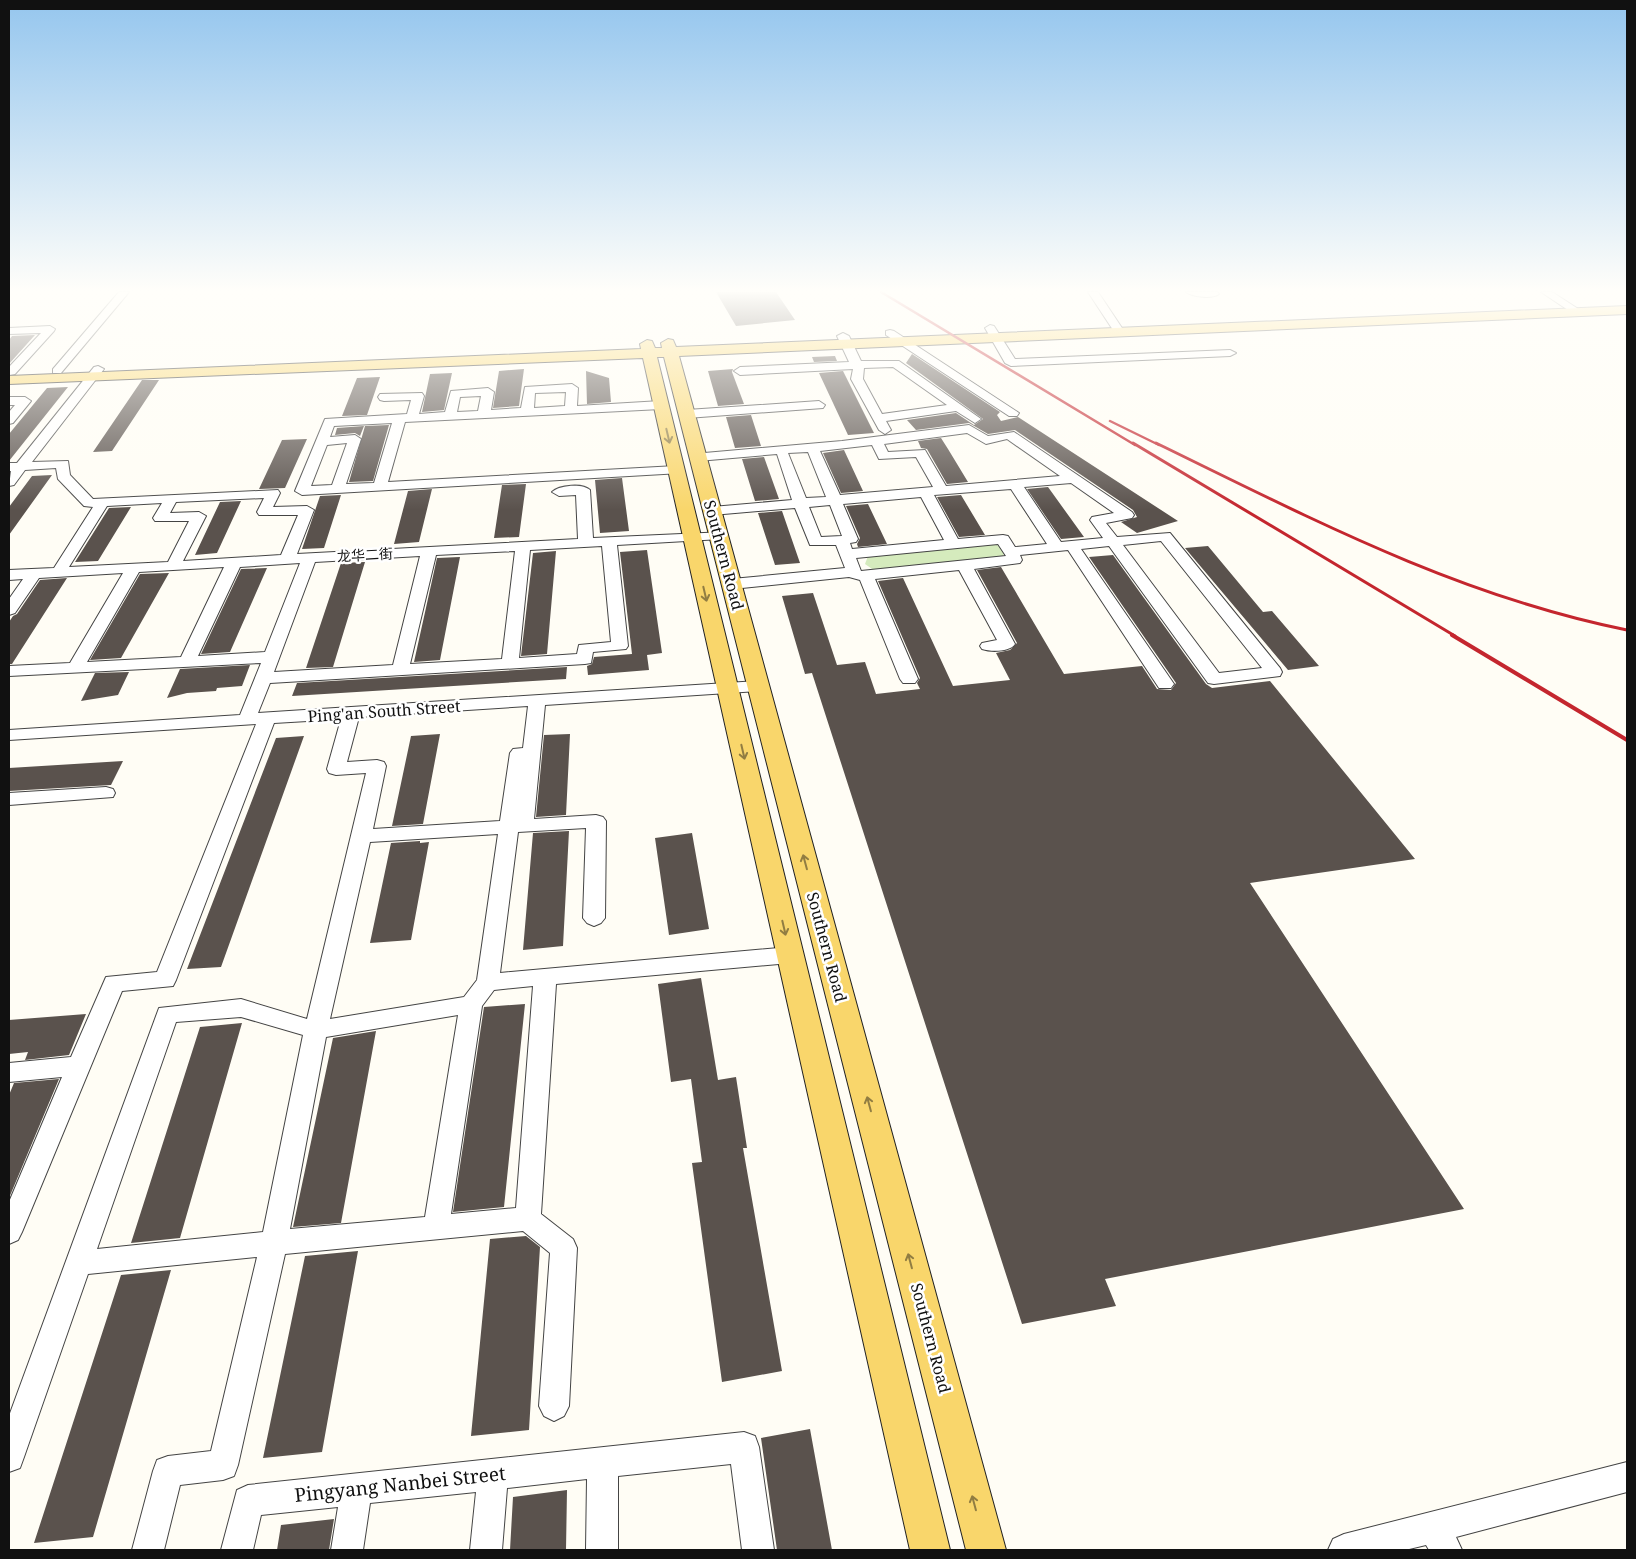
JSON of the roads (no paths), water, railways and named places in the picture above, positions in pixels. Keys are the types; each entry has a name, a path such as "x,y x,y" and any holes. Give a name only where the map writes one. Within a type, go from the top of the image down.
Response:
{"main road":[{"path":"9,375 288,365"},
{"name":"Southern Road","path":"660,365 661,405 717,527 986,1550"},
{"name":"Southern Road","path":"666,365 687,414 687,464 692,537 930,1550"},
{"path":"9,375 57,370 94,373"}],"street":[{"path":"9,375 18,365"},
{"path":"57,370 62,365"},
{"path":"740,372 873,365"},
{"path":"898,365 976,419"},
{"path":"940,365 1013,413"},
{"path":"857,366 858,379 879,418 884,456 920,453 942,490"},
{"path":"9,482 15,467 94,373"},
{"path":"527,412 529,390 572,388 571,410"},
{"path":"450,416 455,394 488,392 484,414"},
{"path":"381,483 406,418 418,396 384,397"},
{"path":"9,402 25,401 9,420"},
{"path":"661,405 329,422 302,491 687,464 881,436 969,429 986,440 1009,435 1127,515 1097,520 1113,541 1214,679 1274,672 1166,536 1113,541 1010,552"},
{"path":"687,414 819,405"},
{"path":"879,418 959,407"},
{"path":"321,441 355,439 338,489"},
{"path":"814,451 834,500 853,557 909,678"},
{"path":"730,580 853,557 1003,539 1016,560 964,565 853,557 815,542 783,455"},
{"path":"15,467 63,464 63,476 89,503 273,493 264,512 307,510 287,560"},
{"name":"龙华二街","path":"9,575 692,537 717,527 801,503 1072,479"},
{"path":"1015,484 1065,546 1166,684"},
{"path":"559,492 583,490 586,543"},
{"path":"925,492 954,544"},
{"path":"171,499 160,518 199,516 173,566"},
{"path":"58,573 103,502"},
{"path":"263,678 585,659 585,648 620,646 609,542"},
{"path":"510,663 523,546"},
{"path":"400,670 429,552"},
{"path":"9,1232 114,983 165,980 257,719 263,678 309,558"},
{"path":"187,661 234,563"},
{"path":"964,565 1007,644 988,646"},
{"path":"76,667 134,568"},
{"path":"9,610 34,574"},
{"path":"9,671 271,656"},
{"name":"Ping'an South Street","path":"9,735 758,686"},
{"path":"436,1228 471,1004 488,982 518,821 537,700"},
{"path":"148,1550 168,1471 223,1465 274,1243 316,1030 377,766 336,769 351,713"},
{"path":"518,821 519,752"},
{"path":"9,799 106,793"},
{"path":"362,836 518,821 596,821 594,918"},
{"path":"488,982 790,955"},
{"path":"528,1219 545,977"},
{"path":"9,1458 166,1014 241,1008 316,1030 471,1004"},
{"path":"9,1072 78,1066"},
{"path":"78,1263 528,1219 564,1248 554,1406"},
{"name":"Pingyang Nanbei Street","path":"237,1550 248,1501 744,1447 758,1550"},
{"path":"602,1462 602,1550"},
{"path":"486,1550 492,1474"},
{"path":"1344,1550 1440,1539 1627,1477"},
{"path":"347,1550 357,1489"}],"railway":[{"path":"1002,365 1135,445"},
{"path":"1110,421 1159,445"},
{"path":"1133,443 1455,636"},
{"path":"1156,443 1328,526 1444,576 1504,597 1565,615 1627,630"},
{"path":"1452,635 1627,740"}]}
